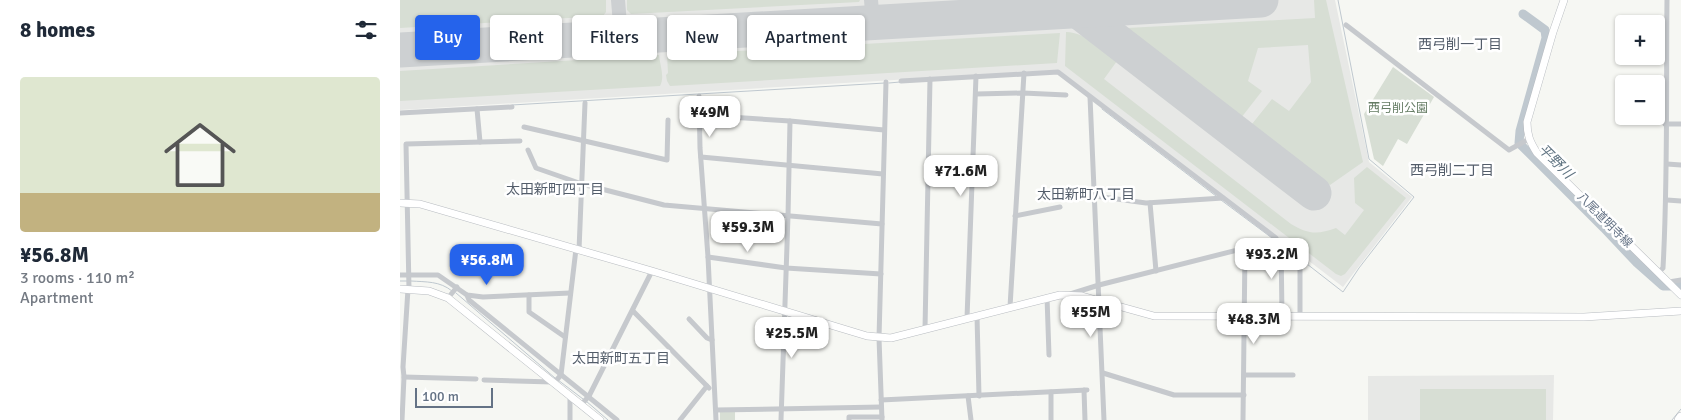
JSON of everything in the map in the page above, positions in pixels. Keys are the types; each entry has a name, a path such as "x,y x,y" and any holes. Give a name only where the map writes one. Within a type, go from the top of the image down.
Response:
{"street":[{"path":"1346,25 1509,150 1526,140 1529,114 1564,0"},
{"path":"1658,273 1663,268 1667,200 1665,124 1667,0"},
{"path":"901,81 1058,72 1276,238 1306,263"},
{"path":"1010,307 1024,73"},
{"path":"967,318 976,76"},
{"path":"925,329 930,79"},
{"path":"849,420 849,417 882,418 879,338 886,82"},
{"path":"976,94 1023,93 1066,95"},
{"path":"699,96 716,420"},
{"path":"1090,97 1104,420"},
{"path":"484,380 554,382 561,375 570,293 578,249 585,103"},
{"path":"400,113 512,107"},
{"path":"478,109 480,142"},
{"path":"699,115 884,130"},
{"path":"524,127 666,160 668,120"},
{"path":"781,420 790,121"},
{"path":"1665,124 1681,124"},
{"name":"八尾道明寺線","path":"1526,140 1681,295"},
{"path":"400,144 520,141"},
{"path":"402,420 406,288 409,275 404,203 406,144"},
{"path":"528,150 536,168 582,184 664,205 882,224"},
{"path":"701,157 883,174"},
{"path":"1667,164 1681,165"},
{"path":"1095,196 1150,203 1223,198"},
{"path":"1667,200 1681,201"},
{"path":"404,203 430,207 578,249 879,338 891,338 1047,297 1066,295 1082,296 1154,316 1584,317 1681,311"},
{"path":"1150,203 1156,271"},
{"path":"1015,216 1060,206"},
{"path":"1066,295 1099,285 1279,242"},
{"path":"1279,242 1282,316"},
{"path":"1243,420 1245,249"},
{"path":"708,258 786,268 881,274"},
{"path":"1300,258 1300,316"},
{"path":"583,404 634,311 652,271"},
{"path":"400,275 438,275 457,287 467,295 469,300 617,420"},
{"path":"1672,285 1681,280"},
{"path":"451,296 457,287"},
{"path":"406,288 451,296 539,368 570,397 583,404 590,416 600,420"},
{"path":"467,295 482,297 570,293"},
{"path":"530,295 529,312 565,337"},
{"path":"1047,297 1049,355"},
{"path":"634,311 715,394"},
{"path":"977,316 979,396"},
{"path":"689,319 707,338 712,340"},
{"path":"491,329 498,322"},
{"path":"527,358 530,349"},
{"path":"527,358 535,354"},
{"path":"539,368 544,361"},
{"path":"1103,373 1174,395 1244,395"},
{"path":"402,375 476,379"},
{"path":"1244,375 1293,375"},
{"path":"680,420 707,386"},
{"path":"881,400 1086,390 1085,420"},
{"path":"1051,420 1052,392"},
{"path":"968,396 971,420"},
{"path":"570,397 570,420"},
{"path":"716,410 881,406"}],"shaded area":[{"path":"400,0 1335,0 1369,162 1412,197 1343,287 1059,70 400,110"},
{"path":"1554,375 1553,420 1368,420 1368,376"}],"green space":[{"path":"400,0 606,0 606,12 604,15 572,15 572,18 562,18 562,15 490,15 490,23 480,23 480,15 415,15 415,27 400,28"},
{"path":"627,0 860,0 859,2 631,14 627,10"},
{"path":"1314,0 1326,0 1363,162 1330,185 1252,124 1272,99 1289,111 1311,82 1308,45 1258,48 1248,81 1262,91 1241,118 1127,28 1315,18"},
{"path":"1066,32 1087,38 1117,61 1104,79 1297,227 1308,232 1323,232 1336,228 1345,235 1364,210 1355,203 1354,178 1367,167 1406,198 1345,274 1341,276 1336,274 1065,66"},
{"path":"1060,33 1057,63 670,86 667,81 667,60 737,60 737,51 747,51 747,60 865,60 865,44"},
{"path":"657,55 659,55 662,75 660,86 400,101 400,71 578,60 657,60"},
{"name":"西弓削公園","path":"1393,67 1434,97 1407,144 1398,139 1383,166 1374,159 1364,114"},
{"path":"1420,389 1546,389 1546,420 1420,420"},
{"path":"735,411 735,420 720,420 720,412"}],"waterway":[{"path":"1307,264 1343,292 1359,268 1414,197 1369,159 1338,0"},
{"name":"平野川","path":"1523,14 1545,30 1546,38 1520,131 1519,143 1637,263 1663,286 1681,286"},
{"path":"889,83 900,82"},
{"path":"512,105 885,83"},
{"path":"1102,109 1216,196"},
{"path":"1221,200 1272,238"},
{"path":"400,281 407,281"},
{"path":"411,281 438,284 452,291"},
{"path":"456,293 555,378"},
{"path":"558,380 583,399"},
{"path":"586,401 608,420"},
{"path":"1672,420 1681,409"}],"taxiway":[{"path":"618,0 619,15"},
{"path":"871,0 873,23"},
{"path":"1196,3 1200,0"}],"runway":[{"path":"400,50 1261,0"},
{"path":"1069,4 1314,193"}],"district":[{"name":"西弓削一丁目","path":"1460,44"},
{"name":"西弓削二丁目","path":"1452,170"},
{"name":"太田新町四丁目","path":"555,189"},
{"name":"太田新町八丁目","path":"1086,194"},
{"name":"太田新町五丁目","path":"621,358"}]}
